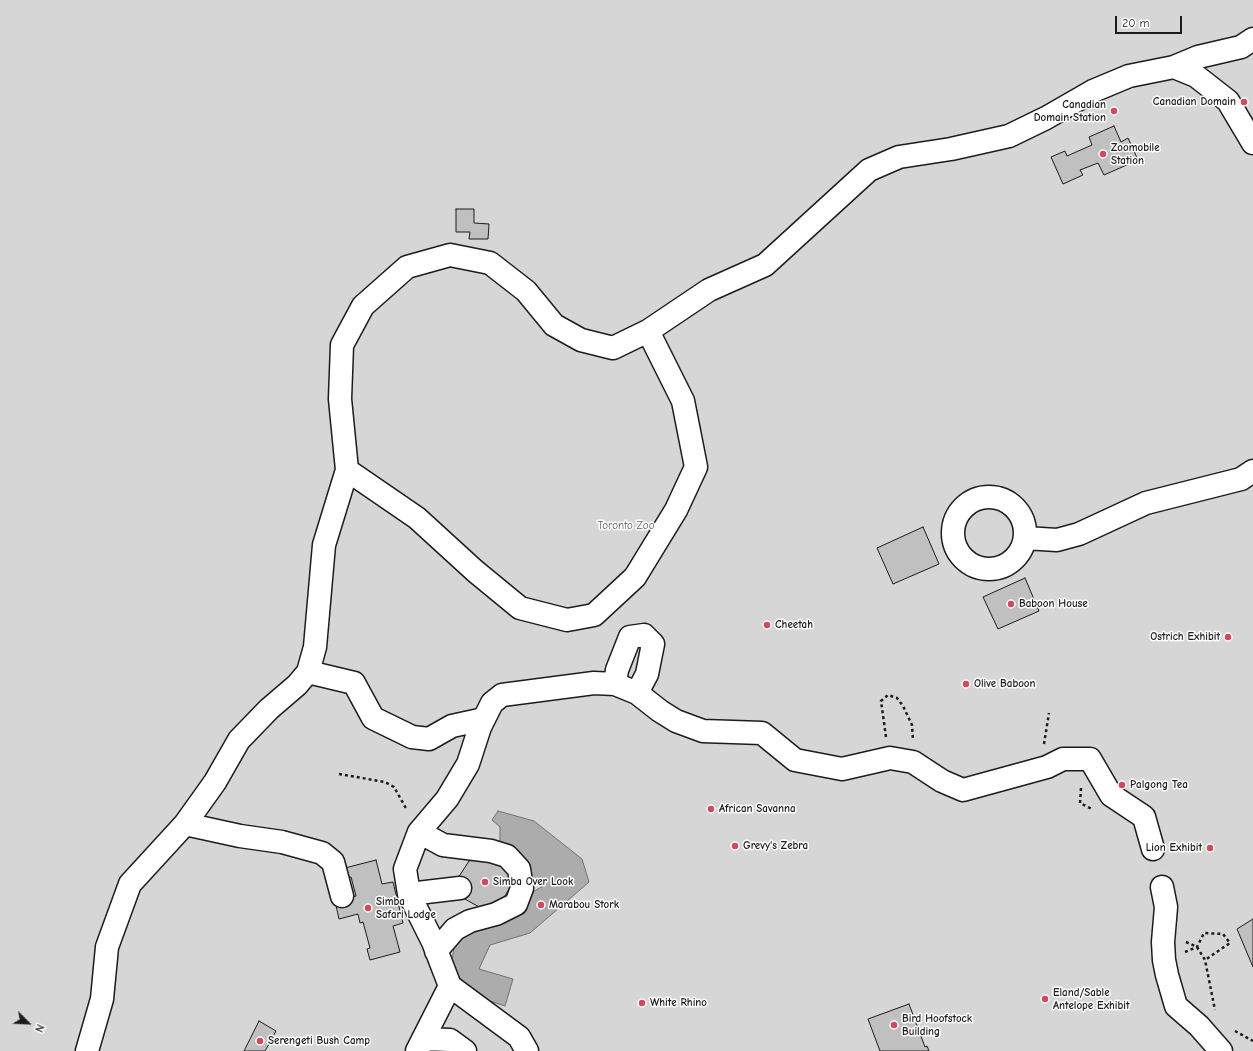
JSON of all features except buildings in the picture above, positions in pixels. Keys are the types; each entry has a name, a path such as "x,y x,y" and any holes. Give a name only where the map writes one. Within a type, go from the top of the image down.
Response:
{"street":[{"path":"87,1051 102,998 107,947 130,884 185,824 215,782 239,740 269,709 297,685 308,672 315,647 324,545 347,470 340,398 342,345 363,306 407,267 450,255 490,263 526,290 554,325 581,340 613,348 648,331 709,290 766,265 869,170 899,157 951,149 1008,136 1046,118 1093,90 1128,76 1174,67 1198,57 1241,47 1253,39"},
{"path":"1174,67 1196,76 1228,101 1253,143"},
{"path":"347,470 417,518 475,571 520,608 567,620 594,615 635,577 676,510 696,467 683,402 648,331"},
{"path":"1025,538 1057,540 1079,534 1146,502 1241,479 1253,471"},
{"path":"615,684 617,670 630,637 644,635 654,644 646,674 637,693"},
{"path":"308,672 354,683 373,718 393,726 412,737 429,738 452,726 484,719"},
{"path":"527,1051 519,1037 450,986 436,951 409,894 405,869 419,832 447,799 468,764 484,719 492,703 502,695 594,683 615,684 637,693 660,712 676,721 703,731 762,733 795,760 842,768 890,758 913,762 942,780 963,790 1047,767 1063,759 1090,759 1111,795 1144,817 1153,849"},
{"path":"185,824 240,836 282,842 322,853 333,862 342,896"},
{"path":"419,832 443,845 491,851 507,856 519,869 522,888 516,904 496,914 470,921 456,928 436,951"},
{"path":"1162,887 1166,907 1163,932 1164,960 1176,1006 1199,1026 1221,1051"},
{"path":"409,894 460,888"},
{"path":"420,1045 450,986"},
{"path":"420,1045 450,1040 465,1051"}],"path":[{"path":"890,758 881,712 881,701 888,695 897,698 912,725 913,762"},
{"path":"1047,767 1043,752 1049,713"},
{"path":"339,774 385,782 394,787 419,832"},
{"path":"1163,932 1197,947 1205,960 1215,1012"},
{"path":"1164,960 1197,947 1204,933 1223,934 1230,943 1205,960"},
{"path":"1230,1026 1253,1041"}],"green space":[{"name":"Toronto Zoo","path":"0,0 1253,0 1253,1051 0,1051"}],"shaded area":[{"name":"Marabou Stork","path":"498,811 534,821 582,859 589,882 530,933 490,945 479,969 513,979 505,1006 481,998 451,970 455,939 510,919 526,896 543,886 527,874 500,847 500,827 492,820"}],"tunnel":[{"path":"1153,849 1162,887"}],"place":[{"name":"Canadian Domain","path":"1244,102"},
{"name":"Canadian Domain Station","path":"1114,111"},
{"name":"Zoomobile Station","path":"1103,154"},
{"name":"Baboon House","path":"1011,604"},
{"name":"Cheetah","path":"767,625"},
{"name":"Ostrich Exhibit","path":"1228,637"},
{"name":"Olive Baboon","path":"966,684"},
{"name":"Palgong Tea","path":"1122,785"},
{"name":"African Savanna","path":"711,809"},
{"name":"Grevy's Zebra","path":"735,846"},
{"name":"Lion Exhibit","path":"1210,848"},
{"name":"Simba Over Look","path":"485,882"},
{"name":"Marabou Stork","path":"541,905"},
{"name":"Simba Safari Lodge","path":"368,908"},
{"name":"Eland/Sable Antelope Exhibit","path":"1045,999"},
{"name":"White Rhino","path":"642,1003"},
{"name":"Bird Hoofstock Building","path":"894,1025"},
{"name":"Serengeti Bush Camp","path":"260,1041"}]}
